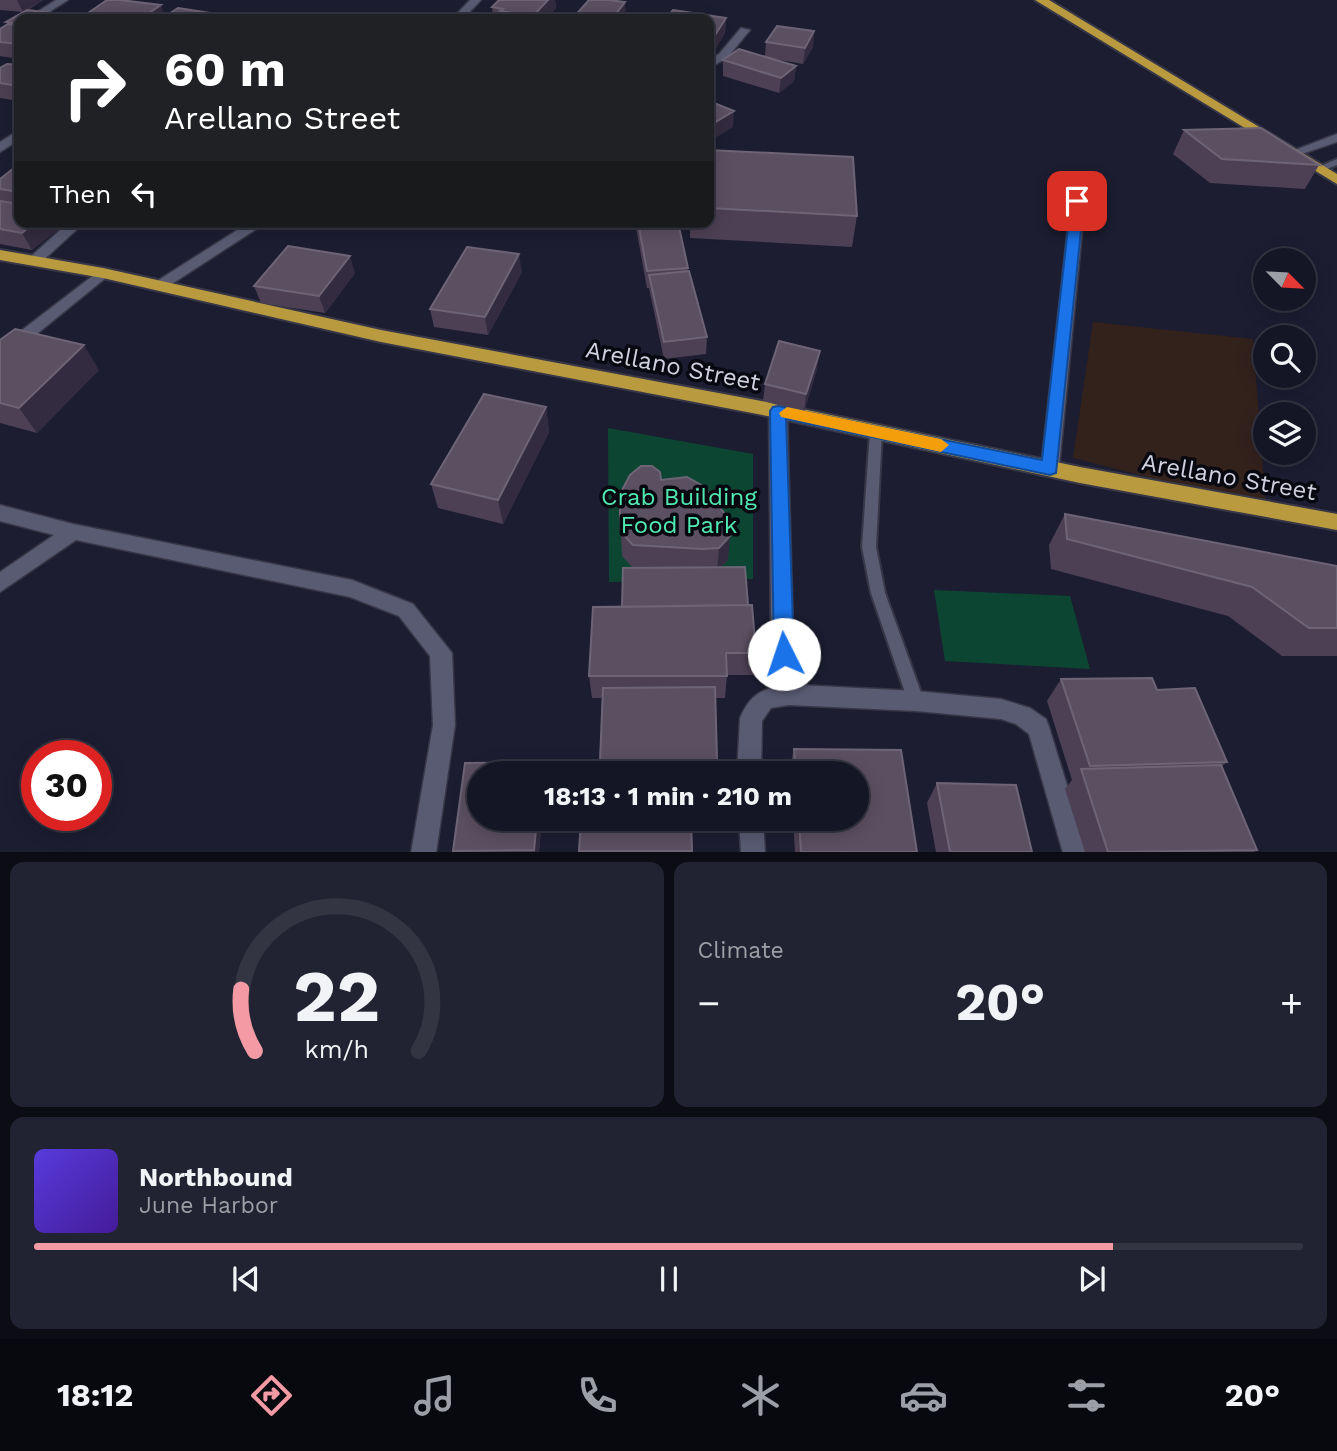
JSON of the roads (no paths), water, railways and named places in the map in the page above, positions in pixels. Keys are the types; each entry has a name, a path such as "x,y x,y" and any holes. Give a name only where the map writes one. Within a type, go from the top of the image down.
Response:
{"highway":[{"path":"1041,0 1337,180"},
{"name":"Arellano Street","path":"0,256 103,273 381,336 778,411 1050,468 1337,522"}],"street":[{"path":"39,14 63,0"},
{"path":"462,14 475,0"},
{"path":"714,62 723,56 745,30"},
{"path":"1293,153 1337,138"},
{"path":"1050,468 1077,201"},
{"path":"33,262 71,228"},
{"path":"159,286 251,228"},
{"path":"0,355 103,273"},
{"path":"778,411 782,634 789,695"},
{"path":"0,513 74,532 352,589 406,610 441,653 444,725 423,852"},
{"path":"0,583 74,532"},
{"path":"749,761 751,718 765,699 789,695 916,701 1002,709 1022,715 1038,727 1076,852"},
{"path":"752,831 753,852"}],"lane":[{"path":"1319,169 1337,162"},
{"path":"876,432 869,547 878,593 916,701"}],"park label":[{"name":"Crab Building Food Park","path":"679,511"}]}
